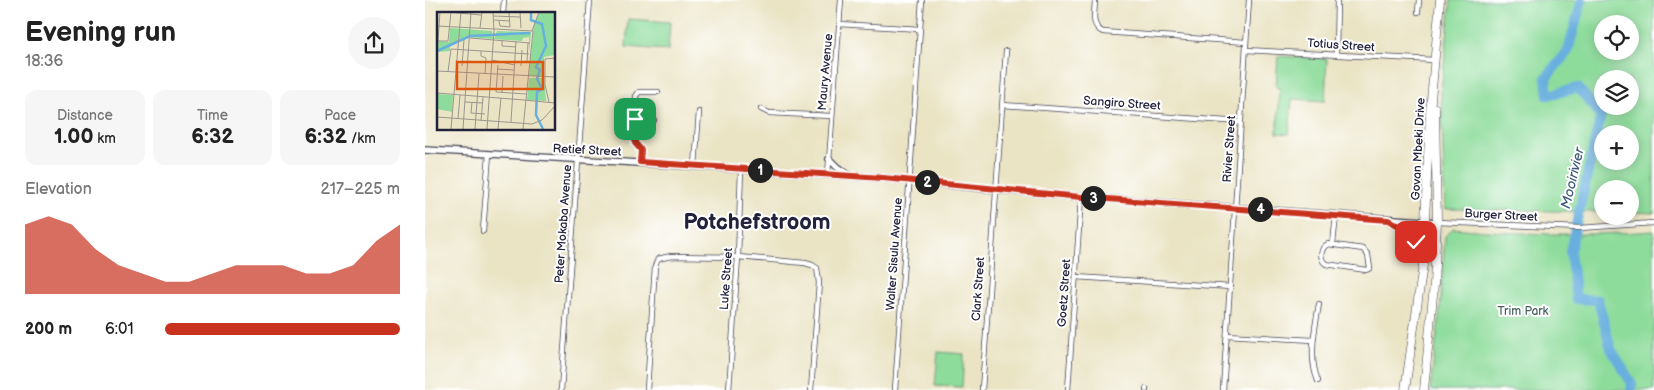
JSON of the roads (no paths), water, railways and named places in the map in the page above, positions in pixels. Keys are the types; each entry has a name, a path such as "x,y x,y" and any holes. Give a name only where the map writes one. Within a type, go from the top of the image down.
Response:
{"main road":[{"name":"Govan Mbeki Drive","path":"1405,390 1424,258 1430,110 1440,0"},
{"name":"Govan Mbeki Drive","path":"1424,390 1437,222 1433,88"},
{"path":"1388,220 1401,227 1413,237 1424,258"}],"street":[{"name":"Peter Mokaba Avenue","path":"561,390 590,0"},
{"path":"839,24 841,0"},
{"name":"Walter Sisulu Avenue","path":"895,390 922,0"},
{"path":"1095,0 1095,22 1096,26 1103,32 1247,42"},
{"name":"Rivier Street","path":"1223,390 1249,0"},
{"path":"1336,55 1337,0"},
{"path":"1418,12 1419,0"},
{"name":"Maury Avenue","path":"828,174 839,24 920,29"},
{"name":"Totius Street","path":"1246,50 1435,60"},
{"name":"Clark Street","path":"982,390 1006,51"},
{"path":"640,162 641,150 635,143 638,93 658,92"},
{"name":"Sangiro Street","path":"1002,105 1241,122"},
{"path":"761,109 769,113 831,116"},
{"path":"695,166 699,112"},
{"path":"635,119 654,120"},
{"name":"Retief Street","path":"425,150 850,175 1081,197 1437,222"},
{"path":"483,231 489,154"},
{"path":"829,159 837,167 850,175"},
{"name":"Luke Street","path":"729,390 738,257 741,169"},
{"name":"Goetz Street","path":"1068,390 1081,197"},
{"path":"1333,244 1336,215"},
{"name":"Burger Street","path":"1437,222 1560,228 1654,223"},
{"path":"1333,244 1363,249 1368,254 1370,268 1366,270 1326,264 1322,259 1322,249 1325,245 1333,244"},
{"path":"647,390 655,266 659,259 671,256 738,257 812,265 817,268 819,276 811,390"},
{"path":"1075,277 1231,286"},
{"path":"1317,382 1313,367 1313,340 1319,304"},
{"path":"1227,335 1313,340"}],"waterway":[{"name":"Mooirivier","path":"1582,0 1568,51 1546,78 1548,95 1578,88 1601,115 1570,251 1576,299 1598,300 1611,349 1632,384 1631,390"}],"district":[{"name":"Potchefstroom","path":"757,221"}],"park label":[{"name":"Trim Park","path":"1523,311"}]}
